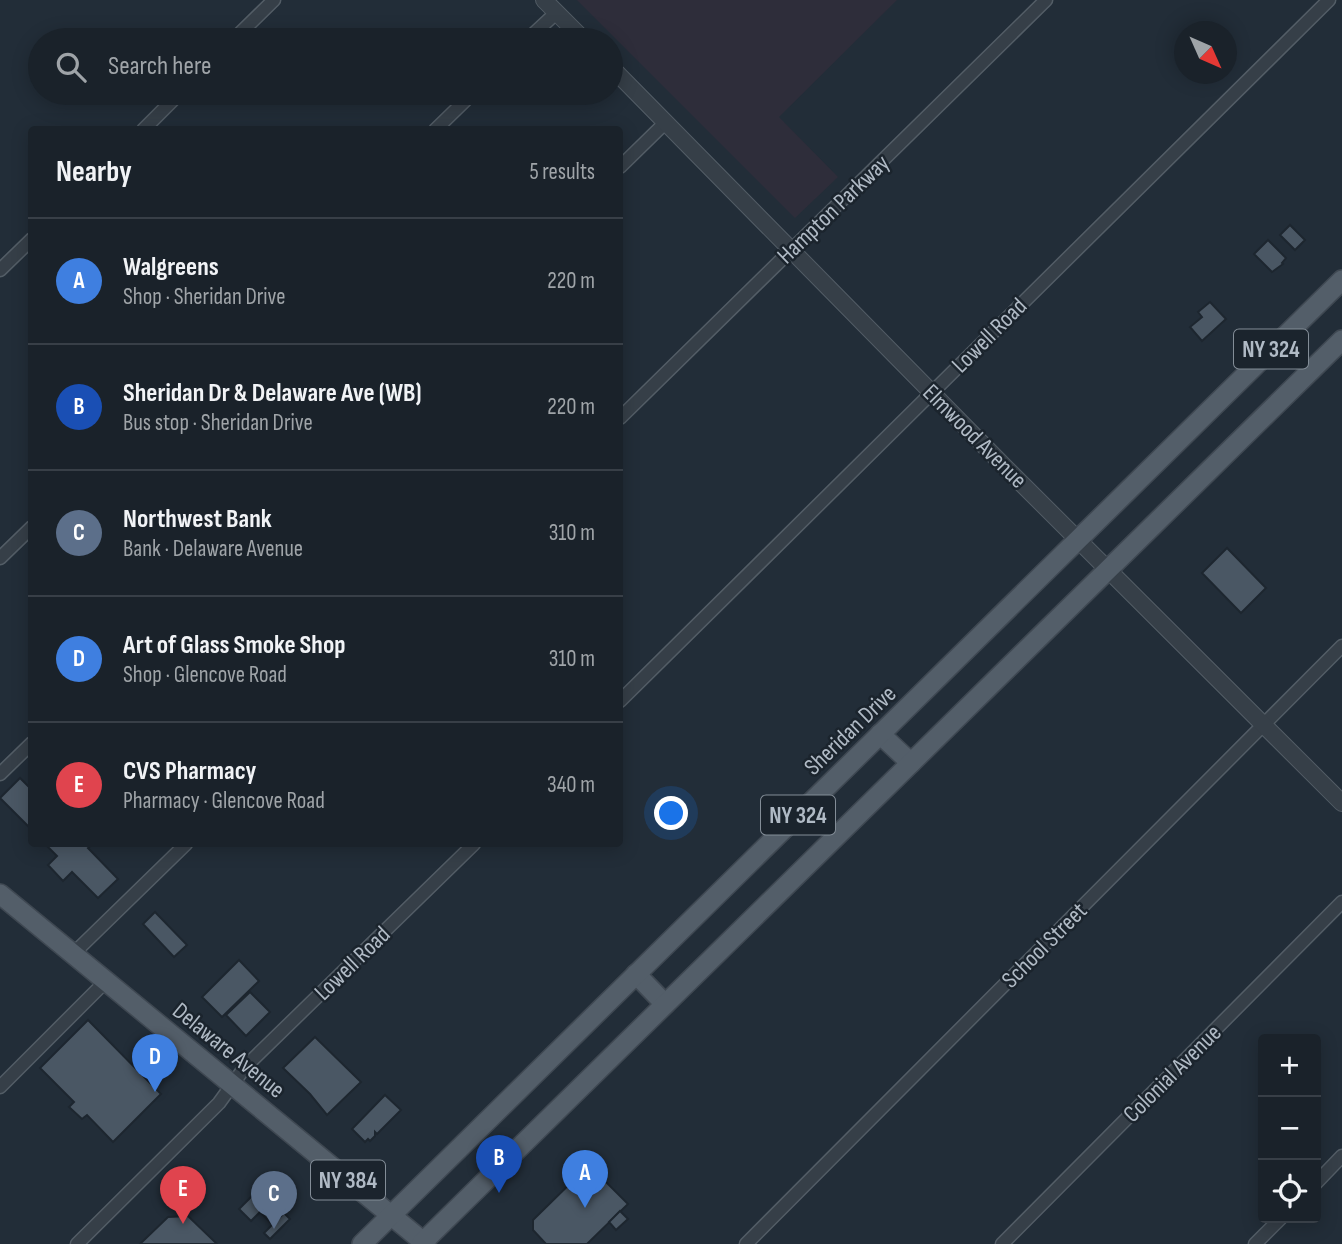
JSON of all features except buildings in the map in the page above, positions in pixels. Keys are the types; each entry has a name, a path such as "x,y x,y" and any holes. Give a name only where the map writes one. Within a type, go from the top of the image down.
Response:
{"main road":[{"name":"Sheridan Drive","path":"362,1244 1342,280"},
{"name":"NY 324","path":"424,1243 1342,340"},
{"path":"880,734 911,763"},
{"name":"Delaware Avenue","path":"0,894 424,1243"},
{"path":"636,974 666,1004"}],"street":[{"path":"245,28 274,0"},
{"path":"544,0 572,28"},
{"name":"Hampton Parkway","path":"623,415 1046,0"},
{"name":"Lowell Road","path":"623,698 1329,0"},
{"path":"540,28 556,13"},
{"name":"Elmwood Avenue","path":"623,79 1342,803"},
{"path":"146,126 168,105"},
{"path":"439,126 461,105"},
{"path":"623,164 666,122"},
{"path":"0,270 28,243"},
{"path":"0,558 28,531"},
{"name":"School Street","path":"746,1244 1342,646"},
{"path":"0,774 28,747"},
{"path":"73,954 183,847"},
{"name":"Lowell Road","path":"77,1244 219,1103 255,1057 471,847"},
{"name":"Colonial Avenue","path":"1002,1244 1342,902"},
{"path":"0,1087 106,981"},
{"path":"1321,1178 1342,1156"},
{"path":"1255,1244 1276,1223"}],"shaded area":[{"path":"577,0 897,0 779,117 838,177 795,218 623,46 623,28 605,28"}],"place":[{"name":"Art of Glass Smoke Shop","path":"155,1092"},
{"name":"Sheridan Dr & Delaware Ave (WB)","path":"499,1193"},
{"name":"Walgreens","path":"585,1208"},
{"name":"CVS Pharmacy","path":"183,1224"},
{"name":"Northwest Bank","path":"274,1229"}]}
